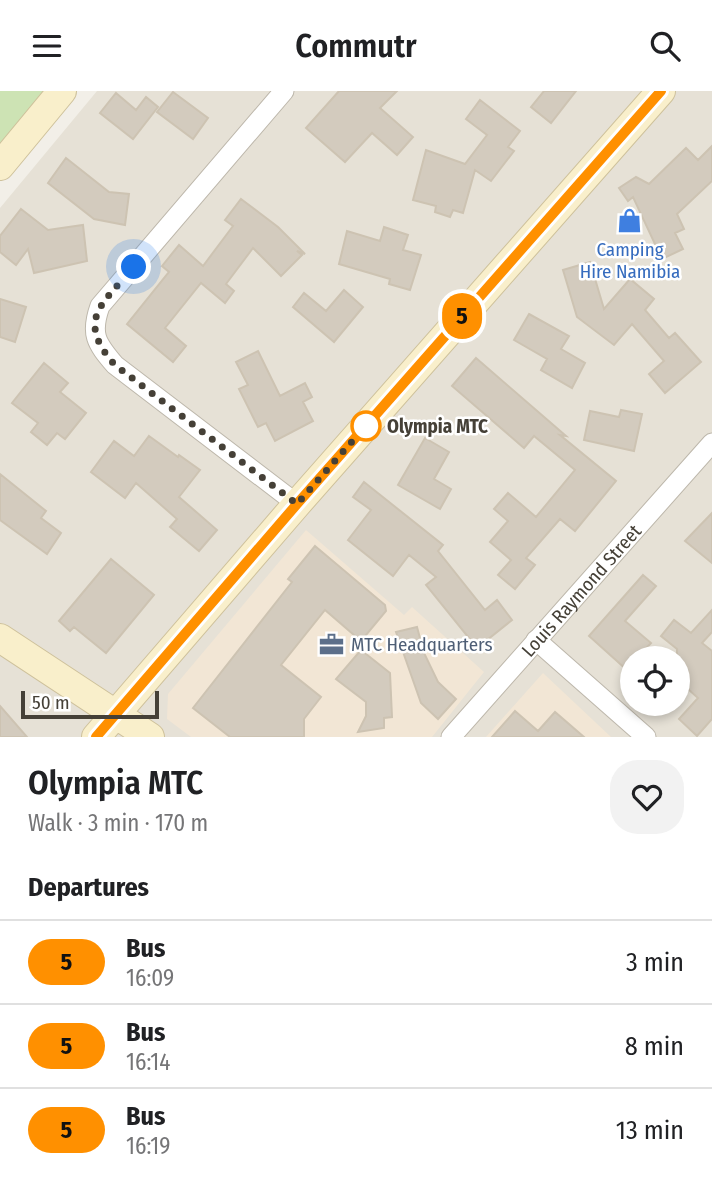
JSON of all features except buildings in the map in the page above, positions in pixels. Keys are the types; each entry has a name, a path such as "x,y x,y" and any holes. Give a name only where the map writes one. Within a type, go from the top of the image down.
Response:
{"street":[{"path":"0,166 62,91"},
{"path":"285,91 100,306 94,334 115,365 297,504"},
{"path":"96,737 661,91"},
{"name":"Louis Raymond Street","path":"451,737 712,443"},
{"path":"0,638 150,737"},
{"path":"536,640 646,737"}],"shaded area":[{"path":"97,91 712,91 712,737 0,737 0,208"},
{"name":"MTC Headquarters","path":"306,530 404,615 412,607 484,672 432,737 191,737 167,719 168,694"},
{"path":"543,673 611,737 486,737"}],"green space":[{"path":"0,91 62,91 0,166"}],"bus line":[{"name":"5","path":"96,737 661,91"}],"place":[{"name":"Camping Hire Namibia","path":"630,221"},
{"name":"Olympia MTC","path":"366,426"},
{"name":"MTC Headquarters","path":"331,644"}],"route":[{"path":"134,267 100,306 94,334 103,351 115,365 297,504 370,421 366,426"}]}
